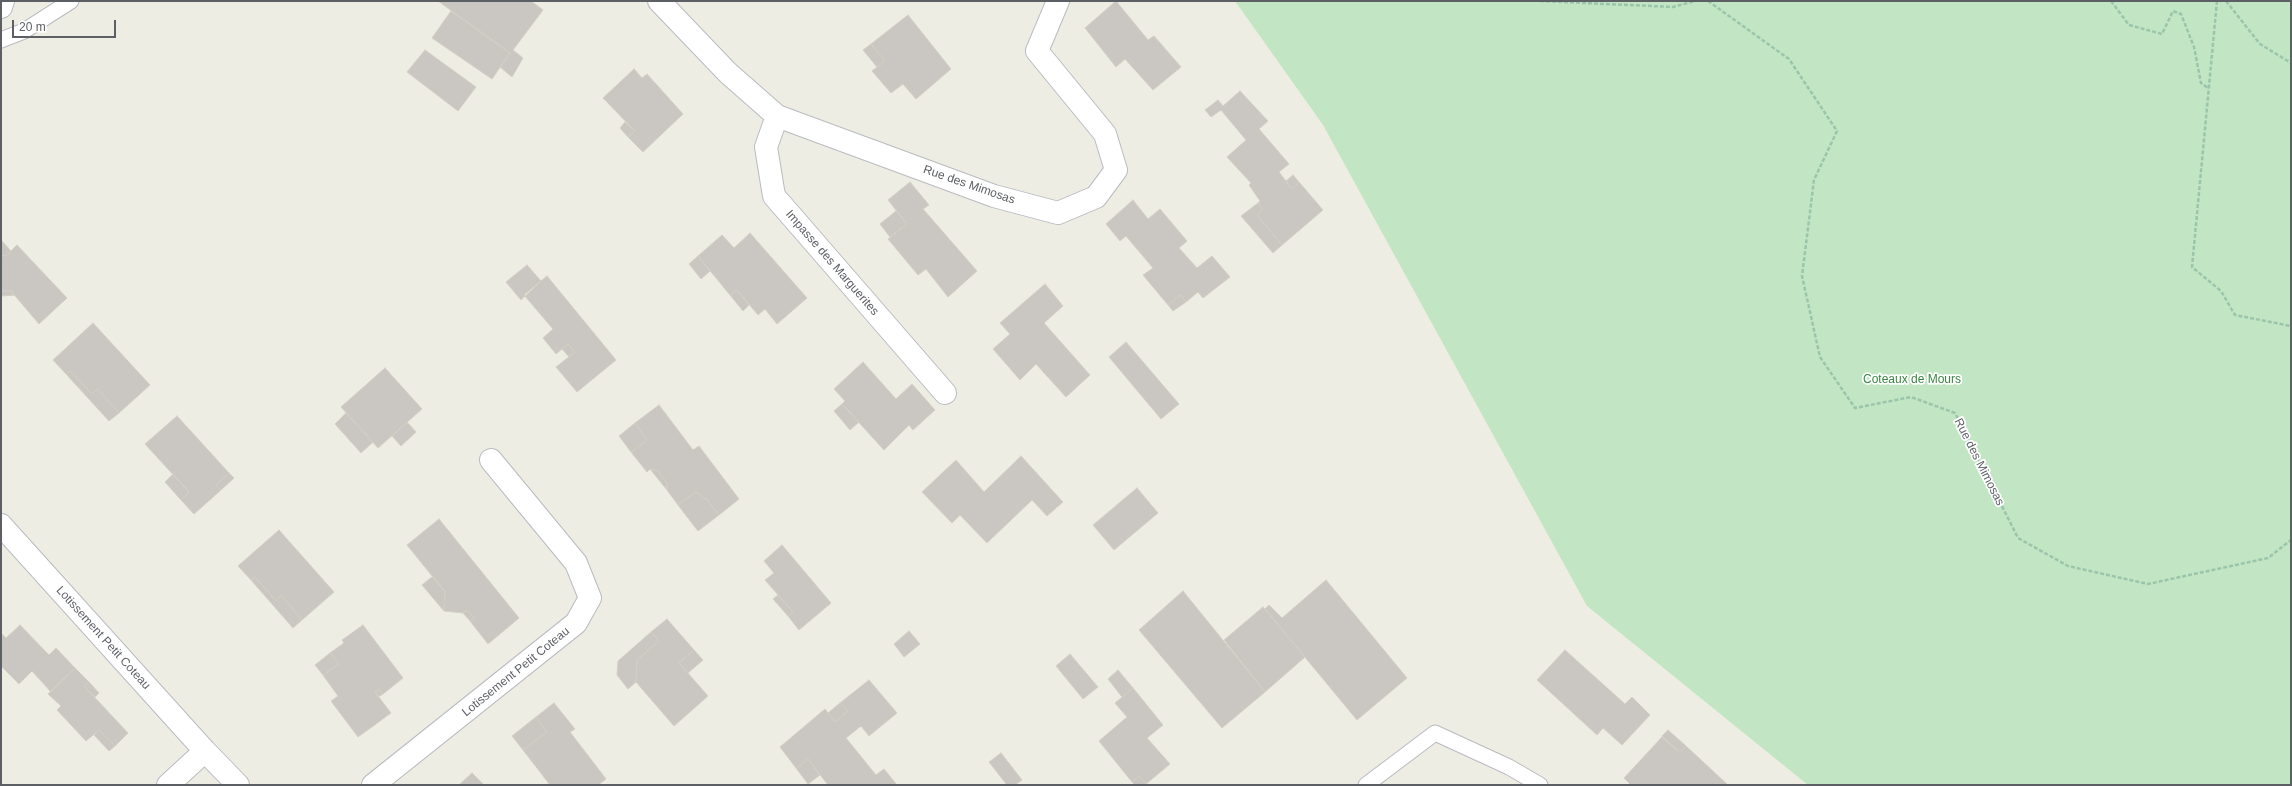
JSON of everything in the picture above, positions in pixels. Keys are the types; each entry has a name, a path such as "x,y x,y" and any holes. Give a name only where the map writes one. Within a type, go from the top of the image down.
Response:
{"street":[{"path":"1,7 3,1"},
{"name":"Rue des Mimosas","path":"659,1 728,72 777,116 994,196 1058,213 1096,197 1116,170 1105,134 1037,51 1058,1"},
{"name":"Impasse des Marguerites","path":"777,116 766,147 774,196 944,393"},
{"name":"Lotissement Petit Coteau","path":"373,785 576,623 590,598 576,563 491,460"},
{"name":"Lotissement Petit Coteau","path":"1,525 205,751 238,785"},
{"path":"168,785 205,751"}],"lane":[{"path":"1,40 24,31 70,1"},
{"path":"1366,785 1435,733 1509,767 1540,785"}],"path":[{"path":"1540,1 1674,7 1695,1"},
{"name":"Rue des Mimosas","path":"1708,1 1789,59 1837,131 1814,180 1802,276 1820,357 1855,408 1911,396 1955,413 2018,538 2068,566 2148,584 2268,558 2291,540"},
{"path":"2111,1 2129,25 2162,34 2173,11 2181,14 2194,47 2201,82 2209,89"},
{"path":"2217,1 2192,267 2221,291 2235,315 2291,326"},
{"path":"2226,1 2260,44 2291,63"}],"green space":[{"name":"Coteaux de Mours","path":"1235,1 2291,1 2291,785 1808,785 1587,606 1323,125"}],"building":[{"path":"438,1 531,1 543,10 513,50 523,58 512,77 500,67 510,53"},
{"path":"1116,1 1148,40 1154,36 1181,67 1153,90 1125,59 1116,67 1085,28"},
{"path":"451,11 510,53 492,79 432,38"},
{"path":"908,15 951,69 916,99 903,84 891,93 872,71 885,61 871,44"},
{"path":"871,44 885,61 877,67 863,50"},
{"path":"425,50 476,87 458,111 407,72"},
{"path":"634,69 642,78 647,74 683,114 643,152 628,137 635,131 603,98"},
{"path":"1240,91 1268,121 1259,129 1289,164 1279,172 1292,189 1299,182 1323,210 1282,245 1257,215 1263,210 1258,203 1260,201 1249,185 1251,183 1227,157 1246,140 1221,110 1211,117 1205,110 1218,100 1223,106"},
{"path":"625,122 635,131 628,137 620,128"},
{"path":"1293,175 1299,182 1292,189 1286,181"},
{"path":"910,182 929,205 923,209 977,271 948,297 926,269 918,275 888,239 907,224 888,200"},
{"path":"1133,200 1148,219 1160,209 1187,241 1179,248 1197,268 1212,256 1230,277 1203,298 1198,292 1186,302 1181,295 1168,305 1143,275 1153,268 1126,236 1120,241 1106,224"},
{"path":"1258,203 1263,210 1257,215 1282,245 1273,253 1241,216"},
{"path":"896,211 907,224 890,237 880,224"},
{"path":"750,233 807,298 777,324 765,309 758,315 737,290 730,295 698,256 722,235 734,248"},
{"path":"1,240 11,251 6,256 1,255"},
{"path":"17,245 67,298 39,324 11,291 1,291 1,255 6,256"},
{"path":"698,256 710,271 701,279 689,264"},
{"path":"527,265 541,281 521,300 506,282"},
{"path":"547,276 616,360 577,392 556,367 575,352 568,344 556,354 543,338 553,329 524,295"},
{"path":"1045,284 1063,306 1044,323 1090,375 1066,397 1036,364 1020,380 993,349 1010,334 1000,323"},
{"path":"737,290 749,305 743,311 730,295"},
{"path":"1,291 11,291 15,295 1,296"},
{"path":"1181,295 1186,302 1173,311 1168,305"},
{"path":"93,323 150,385 119,413 98,389 92,394 70,371 66,374 53,360"},
{"path":"1126,342 1179,404 1161,419 1109,357"},
{"path":"568,344 575,352 569,357 562,349"},
{"path":"863,362 896,399 912,384 935,410 913,430 909,425 884,450 842,404 845,401 834,389"},
{"path":"385,368 422,409 378,448 341,407"},
{"path":"70,371 92,394 98,389 119,413 109,421 66,374"},
{"path":"842,404 859,422 850,430 834,411"},
{"path":"659,405 693,450 699,446 739,499 719,515 706,498 704,499 695,492 678,505 667,490 667,483 658,471 650,469 647,472 631,452 647,440 635,423"},
{"path":"346,413 373,442 361,453 335,424"},
{"path":"177,416 229,473 216,485 221,490 194,514 181,500 189,492 145,444"},
{"path":"407,422 416,432 401,446 392,436"},
{"path":"635,423 647,440 631,452 619,436"},
{"path":"1021,456 1063,502 1047,516 1032,500 987,543 960,515 952,523 922,492 956,460 984,492"},
{"path":"650,469 658,471 667,483 667,490"},
{"path":"229,473 234,478 221,490 216,485"},
{"path":"173,474 189,492 181,500 165,482"},
{"path":"1137,488 1158,513 1114,550 1093,525"},
{"path":"695,492 704,499 706,498 719,515 698,531 678,505"},
{"path":"439,519 519,618 488,644 470,621 474,618 467,610 463,613 444,611 445,592 407,545"},
{"path":"279,530 334,592 302,620 281,595 276,601 255,577 251,580 238,566"},
{"path":"782,545 831,603 799,630 788,616 793,612 765,580 774,573 764,561"},
{"path":"433,576 445,592 444,611 422,585"},
{"path":"255,577 276,601 281,595 302,620 293,628 251,580"},
{"path":"1326,580 1407,678 1357,720 1265,609 1269,605 1282,618"},
{"path":"1183,591 1265,692 1222,728 1139,630"},
{"path":"778,595 793,612 788,616 773,599"},
{"path":"1263,607 1305,657 1265,692 1224,640"},
{"path":"467,610 474,618 470,621 463,613"},
{"path":"667,619 694,650 679,663 708,696 674,726 636,682 637,660 659,641 651,632"},
{"path":"20,625 49,655 56,648 75,668 51,692 32,671 19,684 1,666 1,633 6,638"},
{"path":"363,625 403,678 383,694 379,689 375,692 391,713 358,737 331,701 338,696 323,675 339,664 330,653 344,643 342,640"},
{"path":"909,631 920,644 904,657 894,644"},
{"path":"651,632 659,641 637,660 636,682 628,689 617,675 618,661"},
{"path":"694,650 703,660 688,673 679,663"},
{"path":"1565,650 1625,704 1632,697 1650,715 1622,745 1603,728 1597,735 1537,680"},
{"path":"330,653 339,664 323,675 315,665"},
{"path":"1070,654 1098,687 1083,699 1056,666"},
{"path":"75,668 89,682 84,686 128,733 115,746 99,730 86,741 57,710 61,706 48,694"},
{"path":"1118,670 1133,688 1122,697 1108,679"},
{"path":"869,680 897,713 869,736 861,726 846,738 876,775 884,769 897,785 828,785 808,759 796,768 780,747 825,709 835,722 848,711 840,703"},
{"path":"89,682 99,693 95,697 84,686"},
{"path":"1133,688 1163,725 1147,738 1170,764 1146,784 1140,776 1132,782 1099,741 1127,717 1115,703"},
{"path":"379,689 383,694 378,697 375,692"},
{"path":"554,703 575,729 570,732 606,779 598,785 550,785 523,750 547,732 536,717"},
{"path":"840,703 848,711 835,722 828,713"},
{"path":"536,717 547,732 523,750 512,736"},
{"path":"99,730 115,746 109,751 94,735"},
{"path":"1668,730 1686,746 1680,753 1662,736"},
{"path":"1662,737 1680,753 1686,746 1728,785 1631,785 1624,778"},
{"path":"1001,753 1022,780 1015,785 1007,785 989,762"},
{"path":"808,759 820,775 808,784 796,768"},
{"path":"472,773 484,785 459,785"},
{"path":"1140,776 1146,785 1135,785 1132,782"}]}
